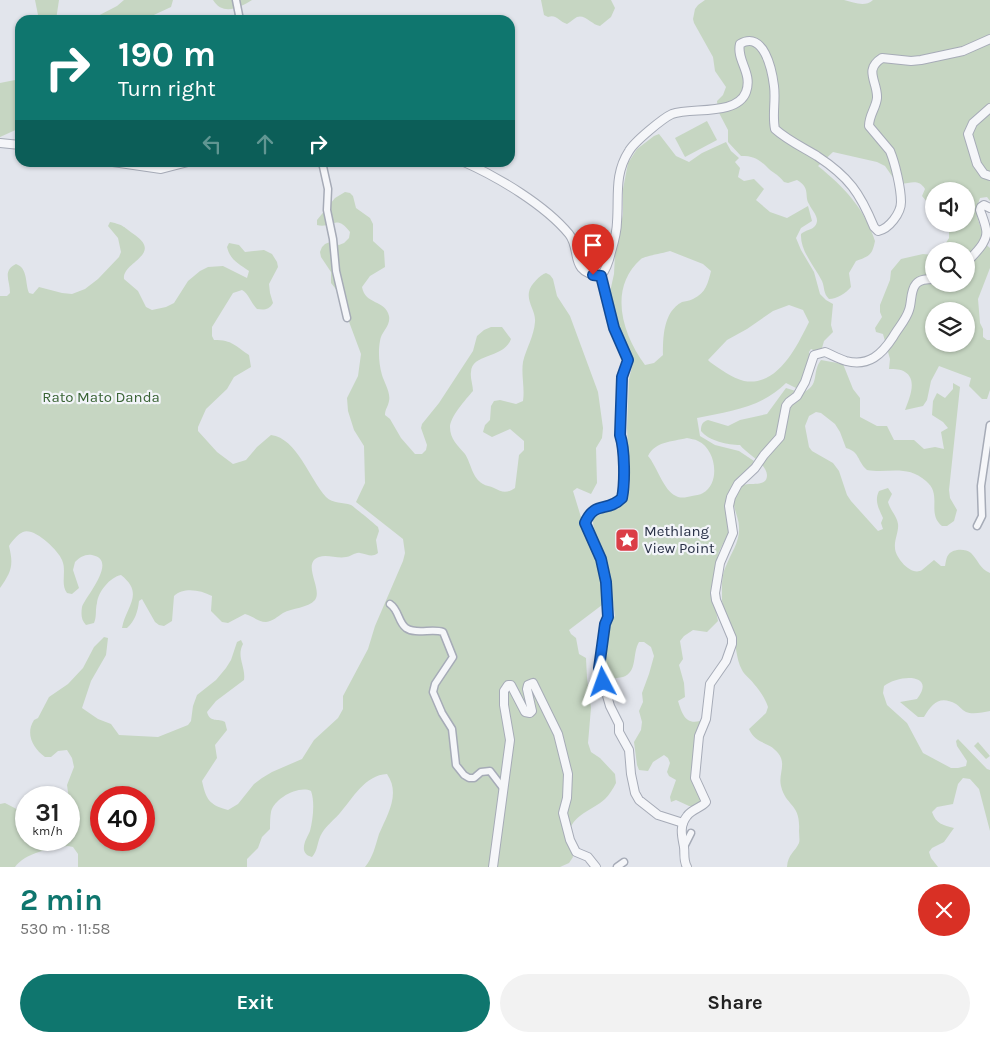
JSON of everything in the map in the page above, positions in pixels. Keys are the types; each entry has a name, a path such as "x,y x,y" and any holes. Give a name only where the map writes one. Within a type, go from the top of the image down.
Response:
{"street":[{"path":"236,0 239,15"},
{"path":"683,823 658,815 638,800 635,793 628,747 619,732 619,724 610,706 599,668 605,624 608,617 606,582 601,559 585,523 594,510 614,504 622,498 624,467 623,444 620,435 622,377 628,360 614,328 601,276 608,264 615,239 618,174 629,151 654,127 670,115 678,112 734,105 742,99 747,90 748,79 738,51 740,44 747,40 754,41 761,45 771,68 774,87 775,129 843,176 859,194 874,227 878,231 882,230 893,220 901,202 897,174 890,151 869,126 870,116 877,98 872,75 874,64 882,58 916,60 963,51 990,39"},
{"path":"990,108 972,123 968,134 977,164 984,174 990,176"},
{"path":"0,142 15,144"},
{"path":"147,167 161,169 169,167"},
{"path":"323,167 328,189 327,210 333,238 336,271 347,318"},
{"path":"474,167 500,180 545,212 570,236 578,262 582,268 593,275 601,276"},
{"path":"975,253 981,246 986,235 981,207 984,205 990,208"},
{"path":"687,867 684,862 684,847 681,836 683,823 687,816 706,802 695,778 698,736 706,719 710,684 726,661 732,648 732,638 715,593 720,563 733,533 729,506 731,497 736,486 755,468 780,437 783,431 786,406 797,396 805,382 814,355 819,352 825,352 845,361 859,363 870,360 885,351 909,312 913,288 920,281 925,280"},
{"path":"977,526 982,516 981,486 990,425"},
{"path":"390,604 395,607 405,627 411,630 436,630 443,632 453,657 435,684 432,692 452,729 456,765 464,776 469,778 474,778 481,772 490,771 503,788"},
{"path":"493,867 510,740 504,705 504,691 508,685 511,685 527,714 532,711 527,688 533,683 558,734 568,774 567,798 563,813 570,840 576,852 588,857 596,867"},
{"path":"684,847 691,833"},
{"path":"617,867 624,862"}],"green space":[{"path":"35,0 59,0 57,15 38,15"},
{"path":"124,0 173,0 171,7 154,15 100,15"},
{"path":"213,0 252,0 237,8 226,9 221,8"},
{"path":"541,0 611,0 615,8 611,17 600,26 580,16 567,24 556,17 544,15"},
{"path":"705,0 844,0 866,4 873,0 990,0 990,201 987,197 980,198 977,213 985,236 982,241 990,248 990,268 978,299 983,337 990,340 990,390 987,399 982,399 969,386 971,378 939,366 931,381 927,400 923,406 905,410 909,401 911,380 909,375 903,371 889,369 890,359 883,334 876,332 875,328 882,317 880,305 890,280 891,271 901,259 925,254 925,292 975,292 975,242 947,242 949,232 975,232 975,182 925,182 925,189 920,184 914,182 901,184 894,179 885,166 877,162 833,152 818,166 837,182 852,199 865,218 875,241 871,253 856,261 849,273 851,287 841,295 829,299 825,293 822,281 805,253 801,240 801,234 814,227 817,223 808,201 806,189 797,180 788,183 784,182 757,159 741,156 728,142 728,130 718,111 717,101 723,95 726,87 715,71 713,57 694,23 695,9"},
{"path":"15,80 15,130 0,137 0,83"},
{"path":"707,121 717,140 685,157 675,138"},
{"path":"659,134 676,156 689,162 702,153 726,142 731,151 739,158 735,162 740,168 738,177 744,181 754,179 764,189 756,200 770,212 787,218 808,206 812,221 801,228 796,238 814,272 820,294 833,304 831,325 833,332 824,341 822,348 818,352 811,349 809,352 806,372 796,388 786,383 756,403 697,418 700,436 715,445 739,451 754,461 748,470 735,482 729,494 730,528 719,552 714,577 714,595 718,621 707,632 693,630 680,641 683,659 679,665 684,683 685,697 678,701 681,710 688,720 700,721 701,724 697,729 692,775 694,785 701,798 702,806 689,806 676,800 671,802 670,797 676,780 669,776 667,772 670,763 664,755 653,762 648,771 639,770 637,765 634,742 641,730 642,722 639,711 643,702 642,693 654,656 651,647 644,642 639,642 631,671 623,677 611,679 607,685 604,674 603,651 610,621 615,616 611,585 603,549 595,533 593,523 593,518 618,509 626,501 630,486 627,428 629,379 633,363 630,352 617,325 610,292 623,214 623,189 628,163 637,149","holes":["670,251 703,264 711,271 704,291 692,300 682,302 671,312 665,326 663,355 654,363 645,365 637,353 625,325 622,311 624,283 641,259","789,305 803,310 809,322 785,363 767,378 756,381 744,381 726,373 708,360 727,340 773,311","687,438 694,439 704,445 709,451 714,466 714,474 709,488 703,493 682,498 667,489 648,456 655,447 670,441"]},
{"path":"925,189 925,200 922,196"},
{"path":"345,192 353,196 356,208 370,218 373,224 373,241 384,251 385,267 370,276 362,287 367,297 384,307 389,316 389,323 381,338 379,349 381,371 389,398 385,415 390,419 401,438 415,454 422,454 426,450 427,445 421,428 422,424 439,403 473,351 477,336 491,327 502,327 511,339 502,350 482,358 473,366 471,374 473,391 455,413 450,427 453,439 465,454 476,478 484,485 507,492 515,488 519,455 524,450 524,441 510,429 492,437 483,432 485,425 490,420 491,406 494,401 500,400 516,404 523,401 523,362 535,322 529,300 529,292 533,283 538,278 546,273 550,275 553,279 557,296 570,316 598,392 603,428 602,438 596,448 597,483 591,494 577,488 573,491 584,527 599,561 606,600 569,630 576,638 579,654 586,658 591,708 588,743 591,752 600,758 615,774 616,783 605,799 578,817 574,822 569,837 573,857 569,863 560,867 365,867 372,856 393,797 393,789 387,774 372,778 360,788 324,830 312,857 305,853 304,847 312,821 313,800 311,791 300,790 287,794 273,807 270,829 262,837 258,848 247,859 247,867 78,867 78,854 76,851 80,851 80,786 67,785 74,767 72,758 67,750 58,751 51,757 45,757 34,745 30,730 31,725 38,718 49,697 68,684 83,668 94,647 104,637 108,638 106,655 91,681 82,708 98,719 111,724 119,735 158,737 188,725 191,721 197,695 216,680 226,668 237,642 241,640 243,644 240,653 244,680 216,701 207,712 210,718 225,722 227,730 215,745 217,758 202,781 209,800 216,806 228,810 238,804 254,784 262,778 302,759 314,740 338,718 343,709 343,696 368,649 375,626 403,561 405,553 403,539 356,502 365,483 364,446 354,430 348,411 347,398 358,376 361,354 345,311 343,298 331,283 331,272 321,257 320,252 325,244 330,242 339,245 344,243 349,238 350,232 341,223 337,222 322,226 317,225 317,220 335,198"},
{"name":"Rato Mato Danda","path":"110,222 119,224 135,235 145,248 139,258 125,273 124,279 138,291 146,307 152,310 174,303 188,281 208,267 223,266 247,278 249,271 230,255 227,247 229,243 239,245 245,252 264,250 272,254 277,262 278,267 269,284 273,303 270,307 257,309 242,290 233,293 212,327 214,340 230,342 237,346 249,355 251,367 234,377 227,389 206,409 198,431 217,452 233,464 246,460 271,435 280,438 296,451 326,497 335,502 351,505 378,527 379,531 376,540 378,553 371,555 358,553 348,557 322,556 314,560 312,570 317,595 312,603 287,611 266,622 245,614 228,623 222,622 211,611 212,596 202,592 187,590 174,596 172,621 164,626 155,622 142,599 139,601 137,612 132,622 127,628 122,628 133,594 132,588 121,575 109,582 102,590 96,606 94,623 86,625 82,617 82,607 101,571 102,564 99,558 87,555 75,562 73,570 79,588 72,594 67,593 64,586 64,569 60,556 45,540 28,531 19,534 9,546 11,564 7,578 0,588 0,296 7,296 10,293 8,273 16,264 23,269 29,293 33,294 39,287 72,294 85,289 98,279 119,257 121,252 118,238 108,226"},
{"path":"821,360 843,364 853,389 860,398 860,417 877,426 887,426 894,440 914,440 924,449 935,447 944,449 941,432 948,428 943,422 932,415 933,401 937,393 945,398 953,389 953,383 960,387 949,490 950,498 957,510 954,521 947,526 942,526 937,521 931,486 919,476 904,471 867,470 856,454 846,448 835,424 821,413 816,412 809,416 805,426 809,447 812,451 833,463 839,471 847,495 878,531 883,529 881,523 883,518 877,498 879,491 888,488 892,494 888,502 898,524 896,552 904,565 913,571 922,570 934,560 941,566 945,566 949,554 953,551 962,550 971,553 981,567 990,573 990,711 969,713 950,701 941,700 933,704 924,717 918,717 900,702 917,699 922,690 922,684 919,680 914,678 898,679 884,686 883,693 887,705 907,723 923,753 951,768 966,766 967,761 957,746 956,741 958,739 990,770 990,831 979,789 970,779 963,778 958,784 953,804 937,807 932,812 938,822 954,828 944,842 932,848 929,852 938,867 787,867 789,859 799,842 798,815 783,793 780,782 781,757 771,746 755,738 749,729 766,713 768,707 760,692 744,674 740,666 733,633 722,600 722,583 724,570 737,543 739,532 734,500 736,490 743,485 759,484 766,480 767,475 760,463 740,445 714,440 701,431 701,427 708,420 728,426 740,420 767,414 786,388 802,393 812,386"},
{"path":"978,742 990,756 986,759 974,746"},
{"path":"5,803 15,808 15,851 43,851 25,858 15,867 0,867 0,804"}],"place":[{"name":"Methlang View Point","path":"627,540"}],"route":[{"path":"593,275 601,276 614,328 628,360 622,377 623,396 620,435 623,444 622,459 624,467 622,498 609,506 596,508 585,523 601,559 606,582 608,617 605,624 599,668 603,682"}]}
